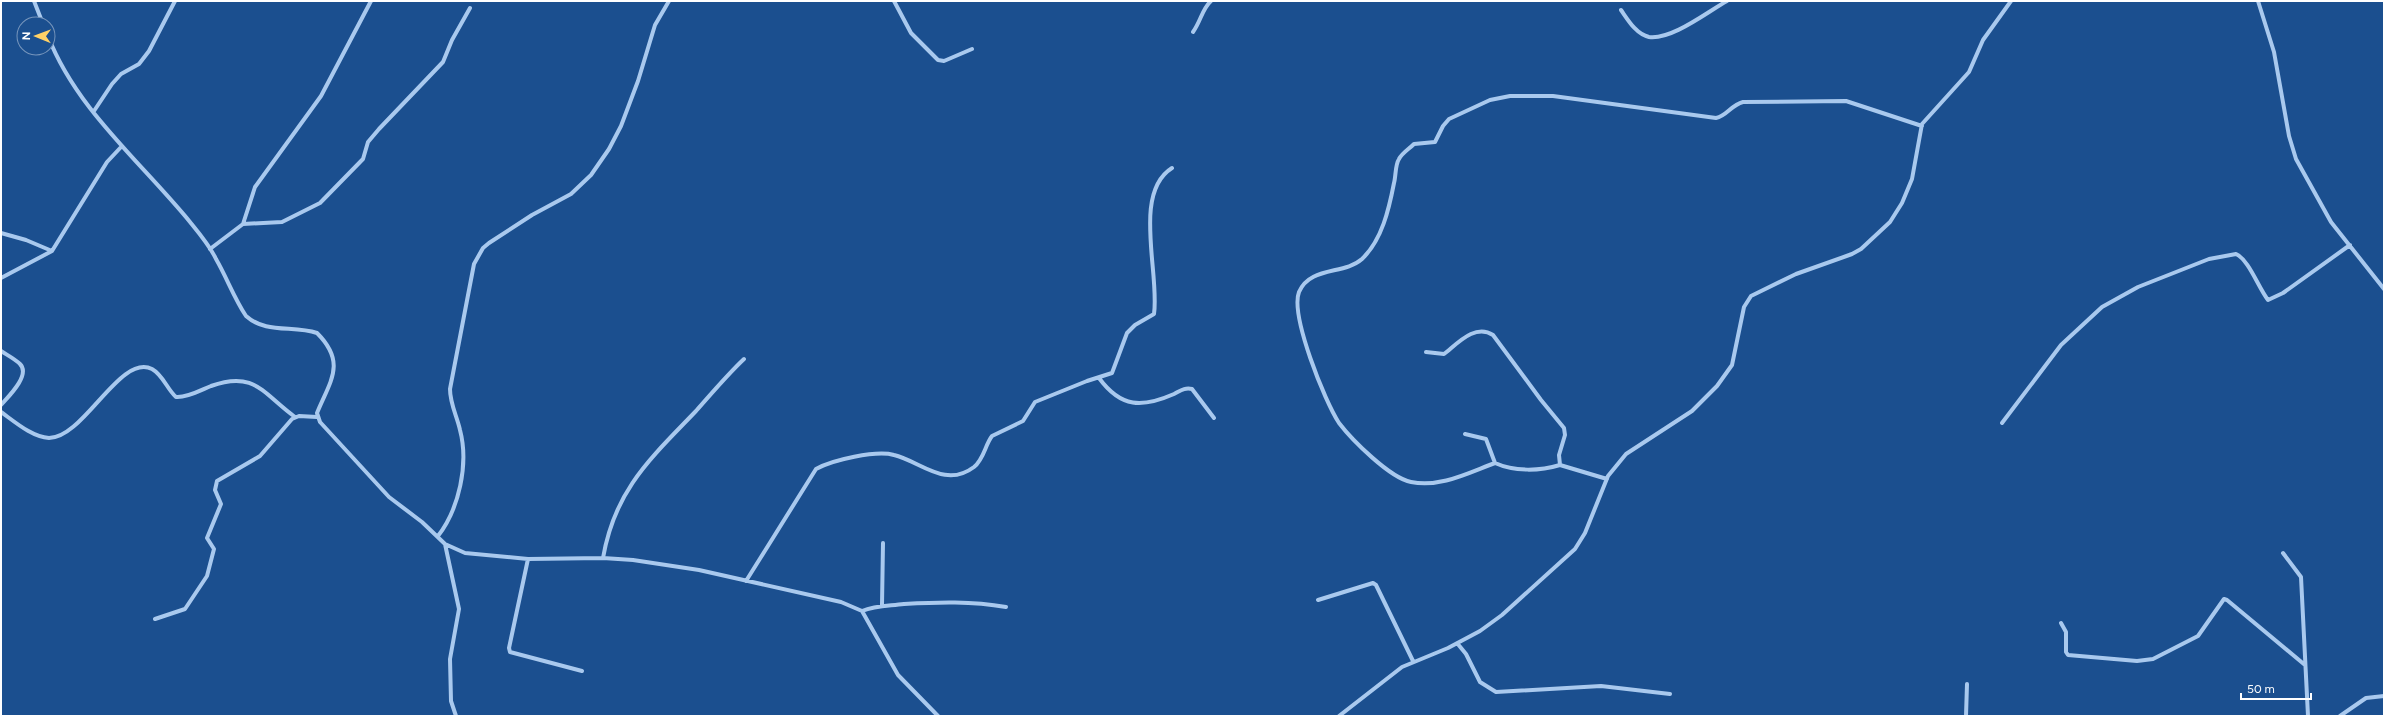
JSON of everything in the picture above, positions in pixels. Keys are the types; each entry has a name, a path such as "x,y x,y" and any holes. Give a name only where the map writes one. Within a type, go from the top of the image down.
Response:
{"street":[{"path":"34,1 40,16"},
{"path":"94,111 105,92 117,79 139,64 149,51 175,1"},
{"path":"210,249 243,224 256,187 321,96 371,1"},
{"path":"438,536 446,526 462,474 464,447 460,429 452,406 450,388 474,264 483,248 489,243 532,215 571,194 591,175 609,149 622,126 638,81 655,25 669,1"},
{"path":"894,1 911,33 938,60 944,61 972,50"},
{"path":"1193,32 1201,21 1206,5 1211,1"},
{"path":"1621,10 1636,30 1650,37 1678,30 1726,1"},
{"path":"1339,716 1382,681 1413,662 1458,643 1502,615 1575,549 1585,533 1607,479 1626,454 1692,410 1717,386 1732,365 1744,307 1751,296 1796,274 1852,254 1861,249 1890,222 1902,203 1912,179 1922,126 1969,72 1984,40 2011,1"},
{"path":"2258,1 2274,52 2289,136 2296,159 2327,215 2384,288"},
{"path":"243,224 282,222 320,203 363,159 368,142 379,129 443,62 452,40 470,8"},
{"path":"56,55 67,76 94,111 122,146 186,217 210,249 239,305 252,322 268,327 317,332 326,342 334,360 334,376 317,417"},
{"path":"1607,479 1560,465 1541,470 1506,467 1495,463 1446,481 1436,483 1409,482 1398,476 1363,447 1339,422 1312,364 1302,334 1298,303 1299,291 1313,277 1356,264 1366,254 1386,220 1398,162 1414,144 1435,142 1442,126 1450,119 1490,100 1510,96 1553,96 1716,118 1721,117 1733,106 1743,102 1846,101 1922,126"},
{"path":"1,278 52,251 107,162 122,146"},
{"path":"746,581 816,469 853,458 892,454 936,474 968,471 982,458 992,436 1023,421 1035,402 1112,373 1127,333 1135,325 1154,314 1155,280 1151,210 1156,185 1163,173 1172,168"},
{"path":"1,233 26,240 52,251"},
{"path":"2002,423 2061,345 2096,312 2138,287 2209,259 2236,254 2247,262 2254,279 2268,300 2283,293 2350,245"},
{"path":"1426,352 1444,354 1461,339 1477,332 1489,333 1493,335 1541,400 1564,428 1565,435 1559,455 1560,465"},
{"path":"1,351 23,368 21,378 1,405"},
{"path":"604,558 611,528 622,498 632,483 669,439 744,359"},
{"path":"1,412 30,432 45,437 56,437 73,427 125,375 135,368 147,367 153,369 162,378 176,397 230,380 245,381 263,391 295,417 317,417"},
{"path":"1099,378 1114,395 1137,404 1161,399 1184,389 1192,389 1214,418"},
{"path":"155,619 185,609 207,576 214,550 207,538 221,504 215,490 217,481 260,456 295,417"},
{"path":"317,417 325,428 389,497 438,536 445,544 465,553 528,559 604,558 677,566 841,602 862,611 898,675 938,716"},
{"path":"1465,434 1486,440 1495,463"},
{"path":"882,605 883,543"},
{"path":"445,544 459,608 450,658 451,701 456,716"},
{"path":"2283,553 2301,577 2308,716"},
{"path":"528,559 509,648 510,652 582,671"},
{"path":"1318,600 1373,583 1376,584 1413,662"},
{"path":"2061,623 2066,632 2066,652 2068,655 2136,661 2146,660 2162,656 2198,636 2217,606 2224,600 2227,600 2305,665"},
{"path":"862,611 882,605 966,602 1006,607"},
{"path":"1458,643 1466,654 1480,682 1496,692 1604,686 1670,694"},
{"path":"1966,716 1967,684"},
{"path":"2340,716 2366,698 2384,696"}]}
